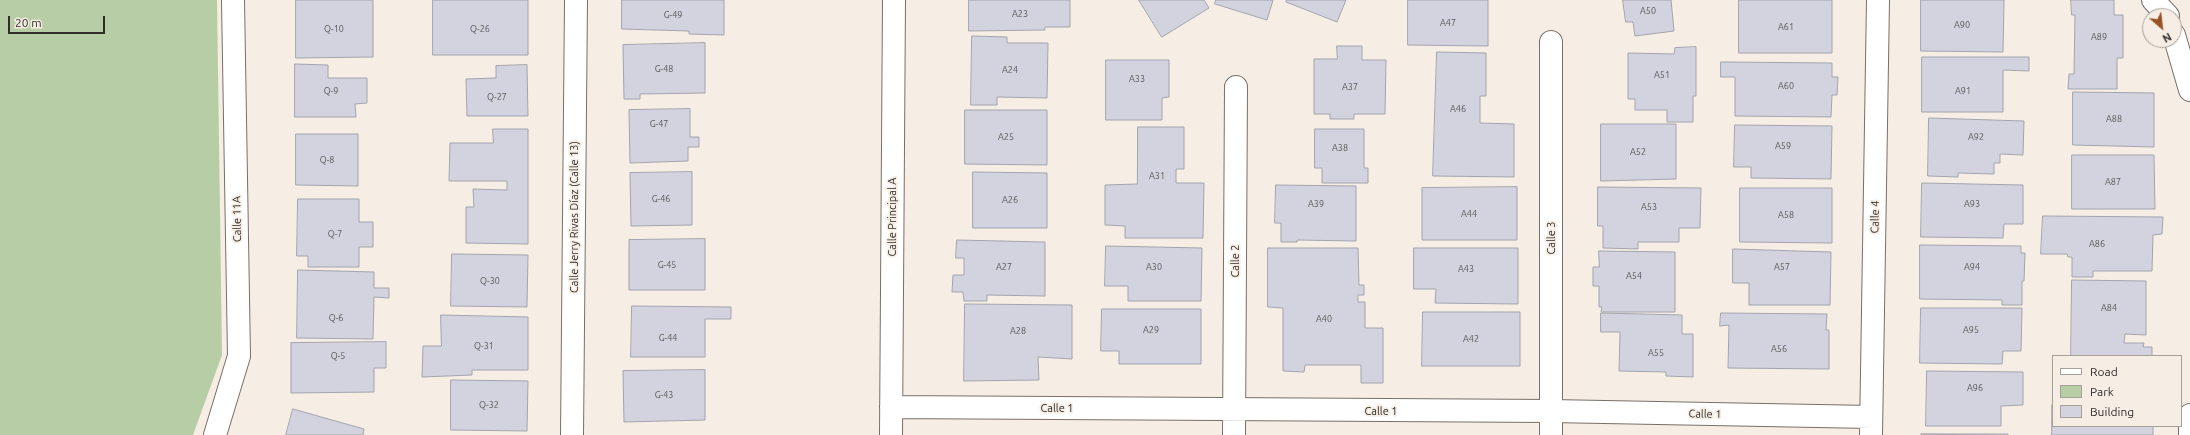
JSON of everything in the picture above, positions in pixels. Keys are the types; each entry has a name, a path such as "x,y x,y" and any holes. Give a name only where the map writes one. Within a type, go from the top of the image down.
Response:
{"street":[{"name":"Calle 11A","path":"215,435 239,356 233,0"},
{"name":"Calle Jerry Rivas Díaz (Calle 13)","path":"572,435 576,0"},
{"name":"Calle Principal A","path":"891,435 894,0"},
{"name":"Calle 4","path":"1871,426 1878,0"},
{"path":"2154,0 2161,8"},
{"name":"Calle 3","path":"1551,42 1551,435"},
{"path":"2178,48 2190,90"},
{"name":"Calle 2","path":"1234,435 1236,87"},
{"name":"Calle 1","path":"891,407 1551,411 1871,426"},
{"path":"2190,415 2190,435"}],"green space":[{"path":"0,0 217,0 222,355 193,435 0,435"}],"building":[{"path":"296,0 373,0 373,57 296,58"},
{"path":"433,0 528,0 528,55 433,55"},
{"path":"622,0 724,0 724,35 689,34 689,31 622,29"},
{"path":"969,0 1070,0 1070,27 1045,27 1045,30 969,31"},
{"path":"1139,0 1204,0 1209,8 1162,37"},
{"path":"1216,0 1273,0 1267,20 1215,4"},
{"path":"1287,0 1346,0 1337,22 1286,2"},
{"path":"1408,0 1488,0 1488,46 1408,45"},
{"path":"1623,0 1671,0 1674,31 1635,36 1633,22 1626,22"},
{"path":"1739,0 1832,0 1832,53 1739,53"},
{"path":"1921,0 2004,0 2003,52 1921,51"},
{"path":"2071,0 2114,0 2114,15 2123,15 2123,58 2117,58 2117,89 2068,89 2069,74 2074,74 2075,15 2072,15"},
{"path":"972,36 1007,37 1007,43 1048,43 1047,98 997,97 997,105 971,105"},
{"path":"705,43 705,93 640,94 640,99 624,99 623,45"},
{"path":"1337,46 1362,46 1362,60 1386,60 1385,114 1354,114 1354,119 1330,119 1330,114 1314,114 1314,59 1337,59"},
{"path":"1696,47 1696,96 1693,96 1693,122 1667,122 1667,110 1635,110 1635,99 1628,99 1628,53 1674,54 1675,48"},
{"path":"1437,52 1486,53 1486,96 1480,96 1480,123 1514,124 1514,177 1433,176"},
{"path":"1922,57 2029,57 2029,71 2003,70 2003,112 1922,112"},
{"path":"1106,60 1169,60 1169,97 1162,98 1162,120 1106,120"},
{"path":"1721,62 1832,63 1832,77 1838,77 1837,95 1832,95 1831,117 1735,116 1735,77 1721,77"},
{"path":"295,64 328,65 328,78 367,78 367,103 355,104 356,117 295,117"},
{"path":"527,65 528,116 467,116 466,79 496,78 496,66"},
{"path":"2073,92 2154,93 2154,147 2073,145"},
{"path":"690,109 690,137 699,137 699,147 688,147 688,161 630,163 629,110"},
{"path":"965,110 1047,110 1047,165 965,164"},
{"path":"1929,118 2024,121 2023,155 2000,154 2000,163 1994,163 1994,174 1958,173 1958,177 1928,176"},
{"path":"1601,124 1676,124 1676,179 1601,181"},
{"path":"1735,125 1832,126 1831,179 1751,178 1751,167 1734,167"},
{"path":"1138,127 1184,127 1184,169 1176,169 1176,183 1204,183 1203,238 1125,238 1125,226 1105,225 1105,185 1137,184"},
{"path":"493,129 528,129 528,244 466,243 466,207 474,207 473,189 507,190 507,181 449,181 450,143 493,143"},
{"path":"1315,129 1364,129 1364,168 1368,168 1368,183 1322,183 1322,168 1315,168"},
{"path":"296,134 358,134 358,186 296,185"},
{"path":"2072,155 2154,155 2155,209 2072,209"},
{"path":"692,172 692,225 631,226 630,173"},
{"path":"973,172 1047,173 1047,228 973,228"},
{"path":"1922,183 2023,185 2023,224 2004,224 2003,238 1921,237"},
{"path":"1276,185 1356,186 1356,241 1297,240 1297,242 1281,242 1281,223 1275,223"},
{"path":"1517,187 1517,240 1422,240 1422,188"},
{"path":"1598,187 1701,188 1700,228 1679,228 1679,242 1638,242 1638,249 1603,248 1603,226 1598,226"},
{"path":"1740,188 1832,188 1832,243 1740,242"},
{"path":"298,199 359,199 359,222 373,222 373,247 359,247 359,267 308,267 308,256 297,256"},
{"path":"2043,216 2163,217 2162,234 2153,235 2152,271 2093,271 2093,277 2072,277 2072,257 2068,257 2067,254 2041,254"},
{"path":"705,239 705,290 629,290 629,240"},
{"path":"957,240 1045,242 1045,296 987,295 987,301 964,301 963,292 952,292 953,275 964,275 964,258 956,258"},
{"path":"1920,245 2021,246 2021,253 2025,253 2024,281 2022,281 2022,305 2002,305 2002,300 1920,299"},
{"path":"1106,246 1202,248 1201,301 1128,301 1128,286 1105,286"},
{"path":"1268,248 1358,248 1359,285 1364,285 1364,295 1358,295 1358,302 1365,302 1365,328 1383,328 1383,383 1361,383 1361,365 1305,365 1304,372 1283,371 1283,308 1268,307"},
{"path":"1414,248 1518,248 1518,304 1435,303 1436,289 1414,289"},
{"path":"1733,249 1831,252 1830,305 1749,305 1749,283 1733,283"},
{"path":"1599,251 1675,252 1675,312 1601,312 1602,307 1599,307 1599,286 1593,286 1593,267 1599,267"},
{"path":"452,254 528,255 527,307 451,306"},
{"path":"298,270 374,272 374,288 389,288 389,298 374,297 373,339 297,338"},
{"path":"2072,280 2146,281 2146,335 2125,334 2124,343 2144,343 2143,347 2152,347 2152,355 2071,355"},
{"path":"965,304 1072,305 1072,359 1038,357 1039,380 964,381"},
{"path":"632,306 731,307 731,319 705,319 705,357 631,357"},
{"path":"1921,308 2022,308 2021,351 2003,351 2002,364 1920,363"},
{"path":"1102,309 1201,309 1201,364 1119,364 1119,351 1101,351"},
{"path":"1423,312 1520,312 1520,366 1422,366"},
{"path":"1601,313 1682,315 1682,334 1693,334 1693,377 1666,376 1666,372 1619,371 1620,332 1601,332"},
{"path":"1721,313 1827,314 1826,330 1829,330 1829,369 1728,368 1729,325 1720,326"},
{"path":"441,315 528,317 528,370 472,370 472,375 422,377 423,346 441,346"},
{"path":"386,342 386,368 374,368 374,392 291,393 291,343"},
{"path":"705,370 705,420 624,422 623,371"},
{"path":"1927,371 2023,372 2023,405 2001,406 2001,426 1926,426"},
{"path":"451,380 528,381 527,431 451,430"},
{"path":"293,409 364,429 363,435 286,435"},
{"path":"2052,427 2153,427 2153,435 2052,435"},
{"path":"1921,434 2008,434 2008,435"}]}
